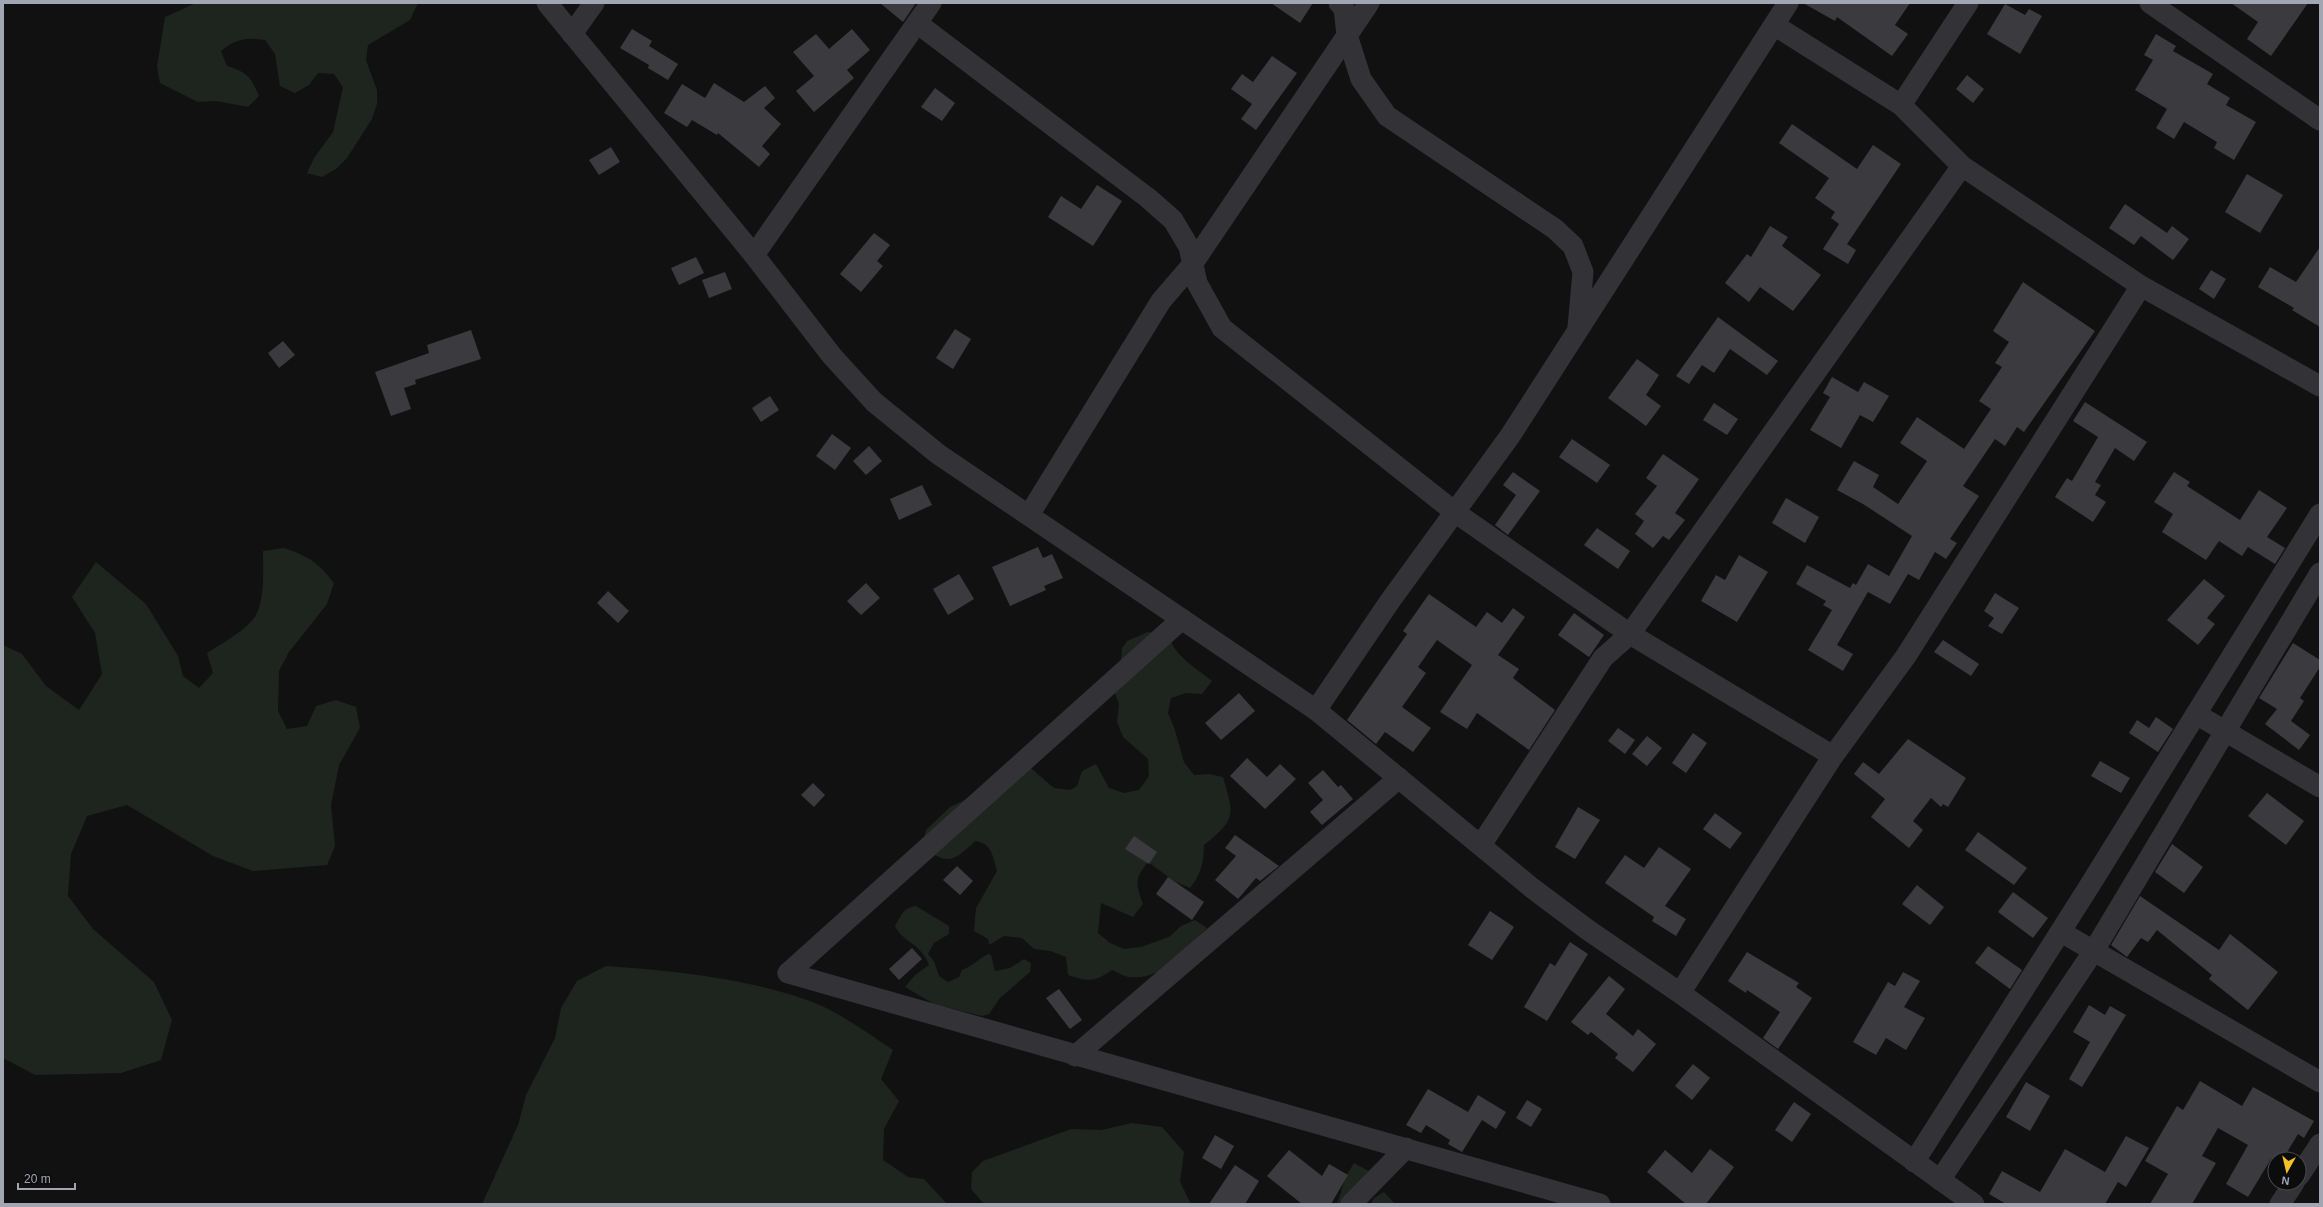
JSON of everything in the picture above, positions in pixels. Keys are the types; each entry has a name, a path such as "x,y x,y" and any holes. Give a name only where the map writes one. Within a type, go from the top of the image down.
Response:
{"street":[{"path":"547,3 754,255 832,356 874,402 938,454 1316,710 1480,845 1588,930 1680,993 1974,1204"},
{"path":"572,34 594,3"},
{"path":"754,255 931,3"},
{"path":"1339,3 1344,8 1347,35 1361,79 1387,116 1555,229 1573,246 1583,272 1578,330"},
{"path":"1030,515 1161,300 1191,266 1368,3"},
{"path":"1316,710 1390,601 1456,513 1510,436 1788,3"},
{"path":"1901,105 1968,3"},
{"path":"2150,3 2320,120"},
{"path":"917,23 1148,198 1173,220 1188,247 1196,283 1222,328 1456,513 1630,634 1833,756"},
{"path":"1774,25 1901,105 1962,166 2141,286 2320,386"},
{"path":"1480,845 1603,658 1630,634 1962,166"},
{"path":"1680,993 1833,756 1906,656 2141,286"},
{"path":"1914,1162 2061,932 2320,514"},
{"path":"1940,1180 2094,952 2320,573"},
{"path":"1182,619 788,972 1075,1056 1406,1148 1600,1204"},
{"path":"2196,714 2320,787"},
{"path":"1075,1056 1399,778"},
{"path":"2061,932 2320,1082"},
{"path":"2307,1164 2320,1144"},
{"path":"1351,1204 1406,1148"},
{"path":"2280,1204 2289,1191"}],"shaded area":[{"path":"196,3 418,3 410,20 368,45 366,60 377,90 377,104 372,119 347,158 336,169 322,177 307,173 314,158 333,132 343,87 334,74 318,73 309,85 295,93 280,86 275,54 265,40 247,39 236,41 221,51 227,66 248,76 259,96 248,107 216,101 198,102 160,83 157,67 165,17"},
{"path":"284,548 306,557 318,565 334,583 327,604 289,652 279,671 278,711 287,729 307,726 316,706 336,700 356,707 360,728 339,765 331,805 335,846 327,865 253,871 213,856 127,805 87,816 71,854 68,896 93,929 154,982 172,1020 161,1060 121,1073 35,1075 3,1058 3,645 22,654 46,686 79,710 102,674 95,633 72,597 96,562 146,604 178,656 183,676 199,688 213,673 207,653 242,630 254,619 257,613 260,606 262,590 263,551"},
{"path":"1148,632 1164,635 1170,638 1173,645 1182,657 1212,681 1202,694 1186,693 1171,698 1168,713 1174,727 1184,762 1194,775 1209,774 1223,777 1231,808 1230,816 1222,829 1204,845 1201,868 1197,878 1190,888 1174,881 1148,862 1138,877 1138,886 1143,904 1133,917 1101,903 1098,933 1110,943 1124,949 1141,947 1169,937 1181,926 1195,920 1207,928 1173,962 1153,974 1141,977 1129,977 1112,970 1096,979 1086,980 1068,975 1066,957 1050,951 1034,949 1022,938 1004,936 989,945 988,939 974,931 976,908 997,871 993,856 985,845 981,842 975,841 956,857 944,859 930,852 922,845 926,830 950,807 980,793 1019,758 1054,788 1070,790 1077,786 1082,771 1096,764 1109,788 1124,793 1139,790 1149,776 1148,759 1123,737 1117,722 1119,704 1113,688 1120,673 1122,648 1127,641"},
{"path":"916,906 949,926 949,934 934,943 928,954 934,961 939,976 948,982 959,977 962,970 988,954 991,955 995,971 1010,968 1024,959 1031,963 1030,972 1000,998 989,1014 982,1016 934,1004 905,987 915,975 929,965 926,958 917,947 902,936 895,926 901,915 908,908"},
{"path":"606,966 658,970 712,977 764,987 790,994 815,1003 835,1013 893,1050 881,1079 899,1101 884,1129 883,1160 908,1177 924,1179 947,1204 482,1204 518,1125 526,1095 555,1038 561,1008 577,981"},
{"path":"1132,1123 1162,1127 1184,1152 1180,1182 1191,1204 984,1204 971,1189 972,1172 983,1161 1071,1129 1101,1130"},
{"path":"1354,1163 1369,1171 1366,1200 1364,1204 1337,1204 1346,1176"},
{"path":"1384,1192 1395,1204 1371,1204 1374,1198"}],"building":[{"path":"880,3 916,3 903,22"},
{"path":"1271,3 1313,3 1300,23"},
{"path":"1803,3 1910,3 1895,25 1908,34 1892,56 1837,17 1835,21"},
{"path":"2231,3 2308,3 2271,56 2247,39 2258,22"},
{"path":"2005,4 2025,15 2029,9 2042,16 2020,54 1987,34"},
{"path":"632,29 652,41 649,46 678,64 668,80 648,68 649,65 620,48"},
{"path":"852,29 870,50 847,70 854,78 814,112 796,91 814,76 793,52 816,34 829,49"},
{"path":"2156,34 2176,46 2173,51 2213,74 2207,84 2230,98 2226,105 2256,122 2234,160 2214,148 2217,142 2184,122 2174,139 2156,128 2167,109 2135,90 2153,60 2144,55"},
{"path":"1272,56 1297,73 1256,130 1241,119 1252,104 1231,89 1242,74 1253,82"},
{"path":"1967,75 1984,89 1973,103 1956,89"},
{"path":"714,83 744,102 765,86 775,98 764,108 781,124 762,146 770,154 759,167 718,133 717,135 692,120 687,127 664,113 682,84 705,98"},
{"path":"935,88 955,103 942,121 921,107"},
{"path":"1792,124 1857,169 1873,145 1901,164 1847,244 1856,250 1848,264 1823,249 1839,224 1831,218 1835,212 1815,198 1829,178 1779,143"},
{"path":"611,147 620,162 599,175 589,160"},
{"path":"2247,174 2283,195 2260,233 2225,212"},
{"path":"1097,185 1122,201 1093,246 1048,217 1061,196 1081,209"},
{"path":"2125,204 2167,233 2172,226 2189,239 2173,260 2141,236 2134,245 2109,228"},
{"path":"1770,226 1788,237 1782,246 1821,275 1793,311 1760,287 1749,302 1725,283 1747,254 1751,257"},
{"path":"874,233 890,245 877,261 883,266 861,292 840,274"},
{"path":"2320,247 2320,327 2292,310 2294,308 2258,287 2270,267 2296,282"},
{"path":"696,257 704,273 679,285 671,268"},
{"path":"2211,270 2226,279 2214,299 2199,289"},
{"path":"725,272 732,289 709,298 702,280"},
{"path":"2023,282 2095,331 2024,432 2017,427 2005,446 1995,439 1963,486 1979,496 1950,539 1957,543 1946,559 1935,552 1919,580 1908,574 1890,604 1868,592 1837,645 1853,654 1843,671 1808,650 1832,610 1823,605 1826,601 1796,584 1807,565 1850,588 1853,583 1856,585 1868,564 1889,576 1912,536 1863,504 1837,490 1854,461 1879,475 1873,487 1898,504 1927,461 1900,443 1917,417 1964,449 1991,409 1979,401 2002,367 1995,363 2009,342 1993,331"},
{"path":"1718,317 1778,361 1767,375 1730,349 1714,373 1702,365 1689,384 1676,376"},
{"path":"955,329 971,339 953,369 936,358"},
{"path":"471,330 481,359 415,380 416,384 404,388 411,409 391,416 375,372 429,353 427,345"},
{"path":"283,341 295,355 279,368 268,353"},
{"path":"1637,359 1659,375 1646,395 1661,406 1646,426 1608,398"},
{"path":"1832,377 1858,392 1864,382 1889,396 1873,422 1860,415 1841,448 1810,430 1830,397 1823,393"},
{"path":"770,396 779,410 761,422 752,408"},
{"path":"2085,402 2147,442 2134,461 2115,448 2095,482 2101,485 2095,495 2106,502 2093,522 2055,497 2067,478 2072,481 2098,437 2073,421"},
{"path":"1714,403 1738,419 1727,435 1703,420"},
{"path":"832,434 851,448 835,470 816,456"},
{"path":"1572,439 1610,465 1597,483 1559,457"},
{"path":"869,446 882,461 866,475 853,461"},
{"path":"1663,454 1699,479 1675,513 1685,520 1669,540 1663,536 1653,548 1635,534 1644,521 1635,514 1657,486 1646,478"},
{"path":"1513,472 1540,491 1508,535 1495,525 1516,495 1503,485"},
{"path":"2174,472 2190,482 2187,486 2240,520 2259,490 2287,508 2267,537 2285,548 2275,564 2248,547 2242,556 2219,541 2206,560 2162,532 2173,514 2154,502"},
{"path":"922,485 932,505 899,520 890,499"},
{"path":"1786,498 1819,517 1805,543 1772,523"},
{"path":"1597,528 1630,551 1618,569 1584,545"},
{"path":"1038,547 1043,558 1052,554 1063,578 1044,586 1046,590 1010,606 992,567"},
{"path":"1739,555 1768,572 1737,622 1701,601 1716,575 1725,580"},
{"path":"959,574 974,599 948,615 933,589"},
{"path":"2204,579 2225,596 2207,618 2215,624 2198,645 2167,620"},
{"path":"866,583 880,598 861,615 847,601"},
{"path":"608,591 629,611 618,623 597,603"},
{"path":"1995,593 2019,608 2002,634 1988,626 1994,618 1984,611"},
{"path":"1429,594 1476,627 1487,612 1502,623 1513,608 1525,617 1498,655 1519,669 1513,678 1555,710 1529,750 1477,713 1467,729 1440,712 1472,665 1437,640 1418,667 1426,673 1402,707 1431,728 1413,752 1385,732 1376,744 1347,720 1407,634 1403,631"},
{"path":"1574,613 1604,635 1589,657 1558,635"},
{"path":"1943,640 1979,664 1971,676 1934,652"},
{"path":"2293,643 2320,660 2320,667 2300,698 2304,701 2291,721 2310,735 2299,750 2265,724 2277,709 2259,698"},
{"path":"1239,693 1255,711 1221,740 1205,723"},
{"path":"2156,717 2173,729 2158,752 2129,733 2137,720 2149,728"},
{"path":"1618,728 1635,740 1625,754 1608,741"},
{"path":"1693,733 1707,743 1686,773 1672,763"},
{"path":"1647,736 1662,748 1647,766 1632,754"},
{"path":"1908,739 1966,778 1948,807 1943,804 1941,807 1931,798 1913,821 1923,830 1909,848 1871,817 1885,799 1854,774 1863,762 1879,774"},
{"path":"1247,758 1267,777 1280,764 1296,779 1265,809 1230,776"},
{"path":"2100,761 2130,778 2121,793 2091,776"},
{"path":"1323,770 1338,787 1341,785 1353,799 1322,825 1310,812 1323,800 1308,783"},
{"path":"813,783 825,795 814,807 801,795"},
{"path":"2267,793 2304,821 2286,845 2248,816"},
{"path":"1578,807 1600,820 1575,859 1555,847"},
{"path":"1715,813 1742,833 1730,849 1703,829"},
{"path":"1978,832 2027,868 2014,885 1965,850"},
{"path":"1235,835 1279,866 1260,881 1256,878 1238,899 1215,880 1236,856 1225,848"},
{"path":"1134,836 1157,852 1149,864 1125,849"},
{"path":"2172,844 2203,867 2184,893 2155,872"},
{"path":"1659,847 1691,869 1665,906 1686,919 1676,936 1652,921 1654,917 1605,883 1625,855 1644,868"},
{"path":"957,866 973,881 960,895 943,880"},
{"path":"1168,877 1204,902 1192,920 1156,894"},
{"path":"1917,885 1944,907 1930,925 1902,904"},
{"path":"2013,892 2048,918 2033,938 1998,912"},
{"path":"2140,896 2219,950 2230,934 2278,972 2248,1010 2209,979 2212,975 2157,930 2148,942 2141,938 2127,957 2111,945"},
{"path":"1490,911 1514,927 1492,960 1468,945"},
{"path":"1570,942 1588,954 1547,1021 1524,1007 1550,963 1555,966"},
{"path":"1988,946 2022,970 2010,989 1975,963"},
{"path":"912,948 922,959 899,980 889,969"},
{"path":"1747,952 1799,983 1796,987 1812,998 1778,1049 1763,1038 1780,1012 1747,990 1746,993 1728,981"},
{"path":"1903,972 1920,981 1904,1007 1925,1018 1906,1050 1886,1038 1876,1055 1853,1042 1888,982 1895,986"},
{"path":"1609,976 1625,989 1606,1014 1633,1036 1638,1029 1656,1044 1633,1072 1615,1058 1618,1054 1591,1032 1588,1035 1571,1022"},
{"path":"1059,989 1082,1020 1070,1029 1046,998"},
{"path":"2089,1005 2105,1015 2110,1006 2126,1015 2082,1087 2069,1079 2090,1042 2073,1032"},
{"path":"1693,1064 1710,1078 1692,1100 1675,1086"},
{"path":"2200,1081 2242,1106 2253,1087 2314,1121 2304,1138 2298,1134 2288,1151 2267,1151 2267,1166 2248,1197 2226,1184 2248,1145 2218,1128 2202,1156 2216,1163 2192,1204 2150,1204 2168,1174 2145,1161 2177,1106 2183,1110"},
{"path":"2026,1082 2050,1096 2030,1131 2006,1117"},
{"path":"1428,1089 1468,1112 1478,1095 1506,1112 1496,1129 1482,1120 1462,1152 1448,1144 1450,1140 1426,1125 1421,1133 1406,1125"},
{"path":"1527,1100 1542,1109 1531,1127 1516,1118"},
{"path":"1794,1102 1811,1114 1792,1142 1775,1130"},
{"path":"1215,1135 1234,1146 1221,1169 1202,1158"},
{"path":"2126,1136 2149,1148 2126,1187 2118,1182 2105,1204 2006,1204 1989,1194 2002,1171 2040,1192 2065,1149 2105,1172"},
{"path":"1710,1149 1734,1167 1706,1204 1686,1204 1647,1172 1665,1150 1692,1173"},
{"path":"1289,1150 1322,1176 1329,1164 1348,1175 1331,1204 1302,1204 1267,1176"},
{"path":"1235,1165 1259,1181 1245,1204 1209,1204"}]}
